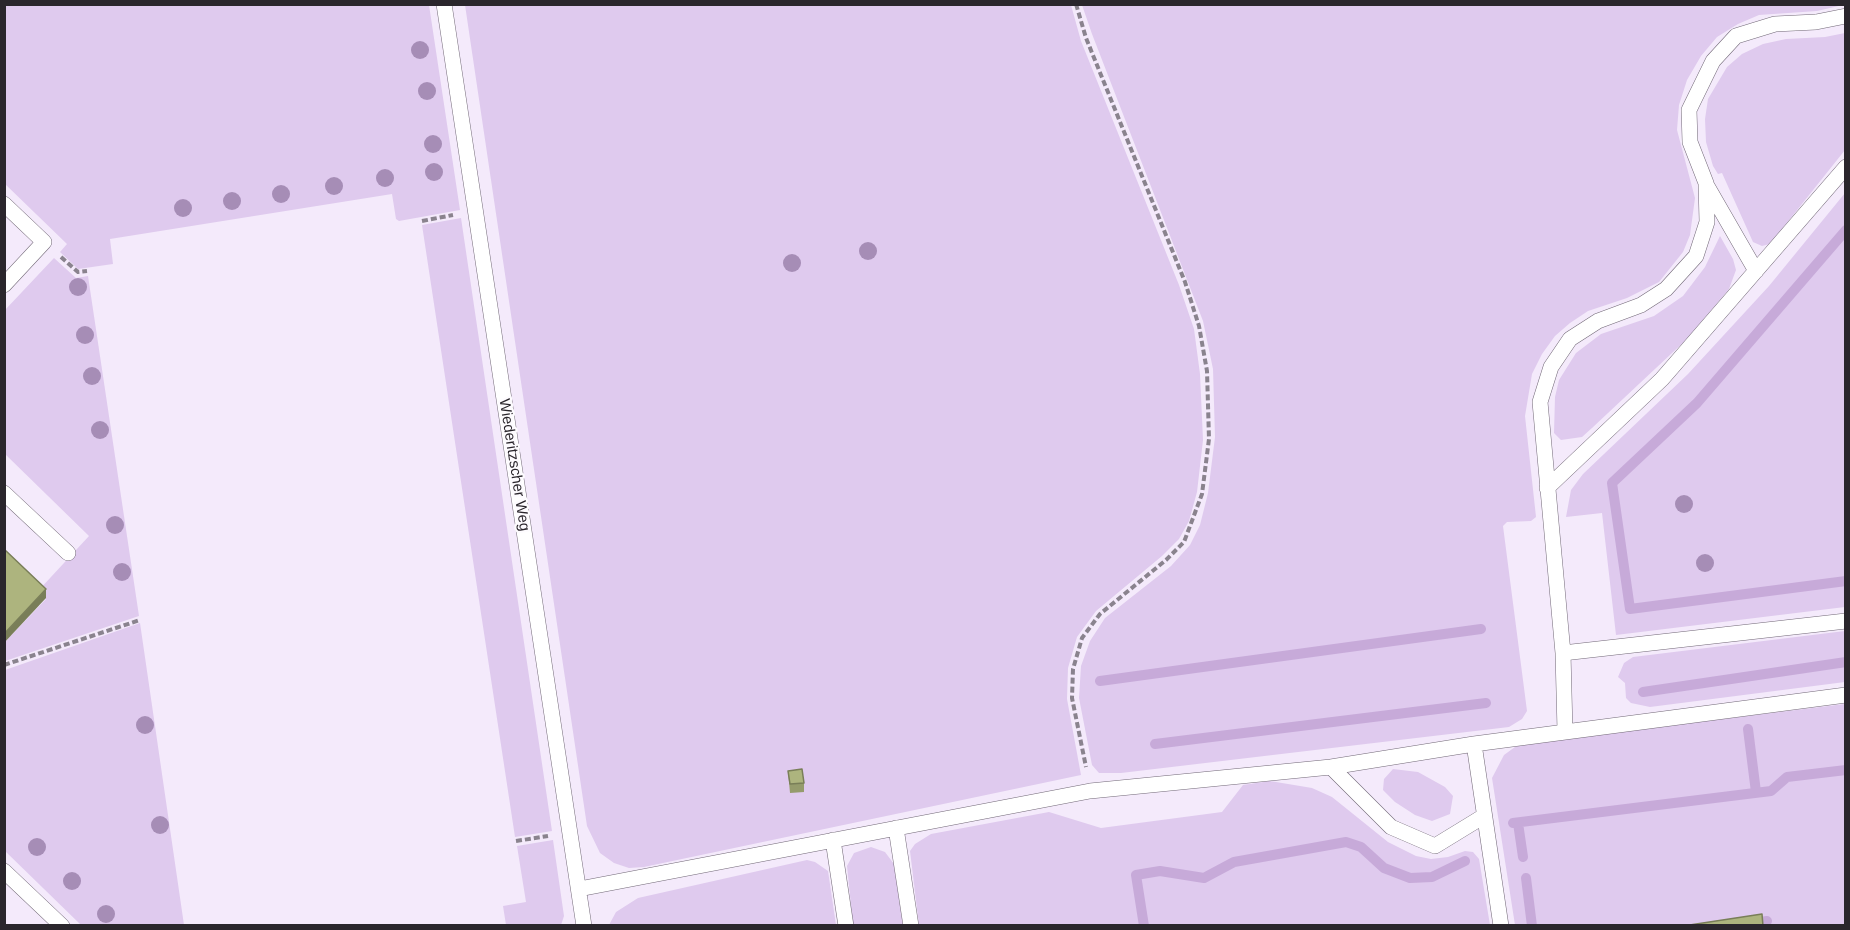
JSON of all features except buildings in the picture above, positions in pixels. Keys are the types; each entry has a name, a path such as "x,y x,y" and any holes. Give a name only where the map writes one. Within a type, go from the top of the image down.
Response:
{"lane":[{"name":"Wiederitzscher Weg","path":"444,4 584,926"},
{"path":"1756,272 1706,183 1690,141 1689,110 1713,61 1736,36 1775,24 1816,22 1845,16"},
{"path":"1547,488 1662,379 1845,167"},
{"path":"1565,731 1563,653 1540,402 1551,367 1570,339 1598,321 1641,305 1666,289 1696,256 1707,222 1706,183"},
{"path":"4,204 44,242 4,285"},
{"path":"4,493 69,553"},
{"path":"1563,653 1845,621"},
{"path":"579,889 1090,791 1331,767 1565,731 1845,695"},
{"path":"1474,744 1501,926"},
{"path":"1331,767 1391,827 1436,846 1484,816"},
{"path":"896,828 911,926"},
{"path":"833,840 846,926"},
{"path":"4,871 62,926"}],"path":[{"path":"1076,4 1086,38 1185,282 1199,326 1207,371 1209,439 1202,494 1194,522 1184,542 1166,560 1100,614 1082,638 1073,669 1072,698 1090,791"},
{"path":"422,221 475,211"},
{"path":"4,665 140,620"}],"shaded area":[{"path":"4,5 429,5 460,210 399,221 396,219 392,194 110,239 113,264 78,269 60,252 67,244 5,184"},
{"path":"465,5 1071,5 1081,41 1179,285 1194,329 1200,374 1203,440 1197,492 1189,521 1179,539 1096,611 1077,637 1068,668 1067,699 1081,775 644,867 629,868 614,863 600,853 587,826"},
{"path":"1082,5 1843,5 1817,11 1759,15 1717,37 1701,56 1687,80 1679,105 1677,130 1695,198 1690,235 1683,252 1659,282 1627,298 1588,311 1570,323 1555,336 1542,354 1532,374 1525,416 1536,517 1531,521 1507,522 1503,526 1527,711 1522,719 1509,727 1121,773 1099,773 1092,765 1079,698 1081,666 1090,641 1105,618 1171,566 1190,545 1200,525 1208,493 1215,437 1213,369 1203,321"},
{"path":"1845,33 1845,150 1770,244 1762,246 1753,242 1722,173 1718,174 1713,166 1706,142 1705,119 1708,99 1727,67 1742,54 1763,44 1786,39 1825,37"},
{"path":"1845,193 1845,607 1616,635 1602,513 1566,517 1571,490 1583,474 1688,374 1769,286"},
{"path":"461,218 552,831 515,837 422,225"},
{"path":"1720,236 1733,259 1736,270 1729,289 1687,339 1582,437 1561,440 1554,433 1555,397 1559,380 1576,353 1601,334 1654,316 1683,296 1705,267"},
{"path":"54,258 76,278 88,276 139,616 5,661 4,643 46,599 38,591 89,536 5,454 5,310"},
{"path":"140,623 184,925 81,925 5,851 5,670"},
{"path":"1845,631 1845,682 1650,707 1631,703 1626,698 1625,683 1618,677 1624,663 1633,657"},
{"path":"1845,704 1845,925 1515,925 1492,778 1504,755 1515,747 1527,743"},
{"path":"1393,769 1418,772 1445,787 1453,796 1450,814 1432,821 1415,815 1395,802 1383,790 1384,779"},
{"path":"1270,781 1312,788 1332,797 1388,842 1416,856 1431,859 1448,857 1465,851 1473,852 1479,859 1490,925 919,925 910,851 915,844 931,834 1049,812 1101,828 1222,812 1243,785"},
{"path":"553,840 564,916 561,925 506,925 503,906 526,902 517,846"},
{"path":"871,847 885,852 894,864 903,925 853,925 847,866 854,853"},
{"path":"807,860 815,862 828,871 836,925 609,925 616,912 638,898"}],"waterway":[{"path":"1846,230 1697,403 1612,483 1630,609 1846,581"},
{"path":"1100,681 1481,629"},
{"path":"1643,692 1846,662"},
{"path":"1155,744 1486,703"},
{"path":"1748,729 1756,792"},
{"path":"1513,823 1771,791 1787,777 1846,770"},
{"path":"1518,823 1523,857"},
{"path":"1144,926 1136,875 1160,871 1204,878 1234,862 1346,842 1361,847 1384,868 1410,878 1432,877 1465,861"},
{"path":"1526,878 1532,926"},
{"path":"1734,926 1767,921"}]}
